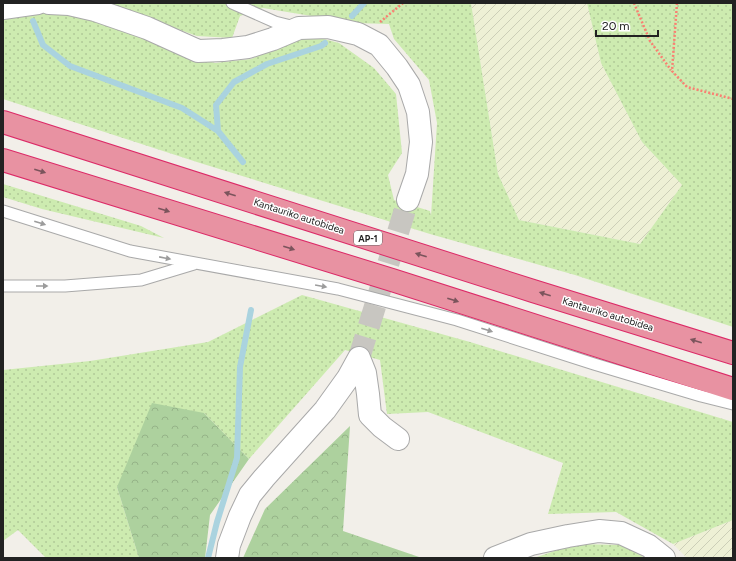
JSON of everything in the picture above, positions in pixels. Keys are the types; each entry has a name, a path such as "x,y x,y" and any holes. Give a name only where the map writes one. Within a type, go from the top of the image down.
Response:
{"highway":[{"name":"Kantauriko autobidea","path":"3,122 525,288 733,352"},
{"path":"3,160 392,280 733,389"}],"street":[{"path":"3,8 38,3"},
{"path":"49,3 69,4 95,10 147,28 198,51 248,47 273,39 299,28 328,27 358,34 379,46 398,66 409,85 418,112 421,142 418,174 408,200"},
{"path":"227,558 229,545 250,495 325,410 348,378 359,358 364,373 370,414 382,427 398,439"},
{"path":"495,558 531,544 568,536 599,532 621,533 649,546 664,558"}],"lane":[{"path":"232,3 275,22 299,28"},
{"path":"3,211 130,251 338,289 450,318 594,364 733,404"},
{"path":"3,286 65,286 141,280 197,264"}],"path":[{"path":"365,38 381,21 403,3"},
{"path":"634,3 650,41 672,71 687,87 733,98"},
{"path":"672,71 677,3"}],"green space":[{"path":"105,3 471,3 498,174 519,220 640,244 682,185 642,142 601,63 587,3 733,3 733,327 575,275 430,234 200,163 3,99 3,17 44,13 92,18 164,47 215,63 251,59 309,35 339,43 374,68 396,94 402,153 388,175 394,200 430,211 431,216 437,123 429,80 394,39 389,24 354,23 263,8 240,16 232,38 197,36"},
{"path":"471,3 587,3 601,63 642,142 682,185 640,244 519,220 498,174"},
{"path":"3,184 141,226 164,238 42,209 3,197"},
{"path":"302,295 470,342 733,422 733,520 673,544 616,512 548,514 563,463 428,412 387,414 380,360 345,350 249,459 204,413 117,487 139,558 46,558 18,530 3,541 3,370 90,361 208,342"},
{"path":"152,403 204,413 249,459 210,515 205,558 139,558 117,487"},
{"path":"350,426 343,531 422,558 243,558 265,509"},
{"path":"733,520 733,558 687,558 673,544"},
{"path":"575,544 623,545 645,558 534,558"}],"waterway":[{"path":"352,16 364,3"},
{"path":"33,21 43,45 70,66 182,108 218,131 243,162"},
{"path":"218,131 216,105 234,82 267,64 321,46 325,43"},
{"path":"208,558 217,522 237,458 240,367 251,310"}],"tunnel":[{"path":"359,358 408,200"}]}
